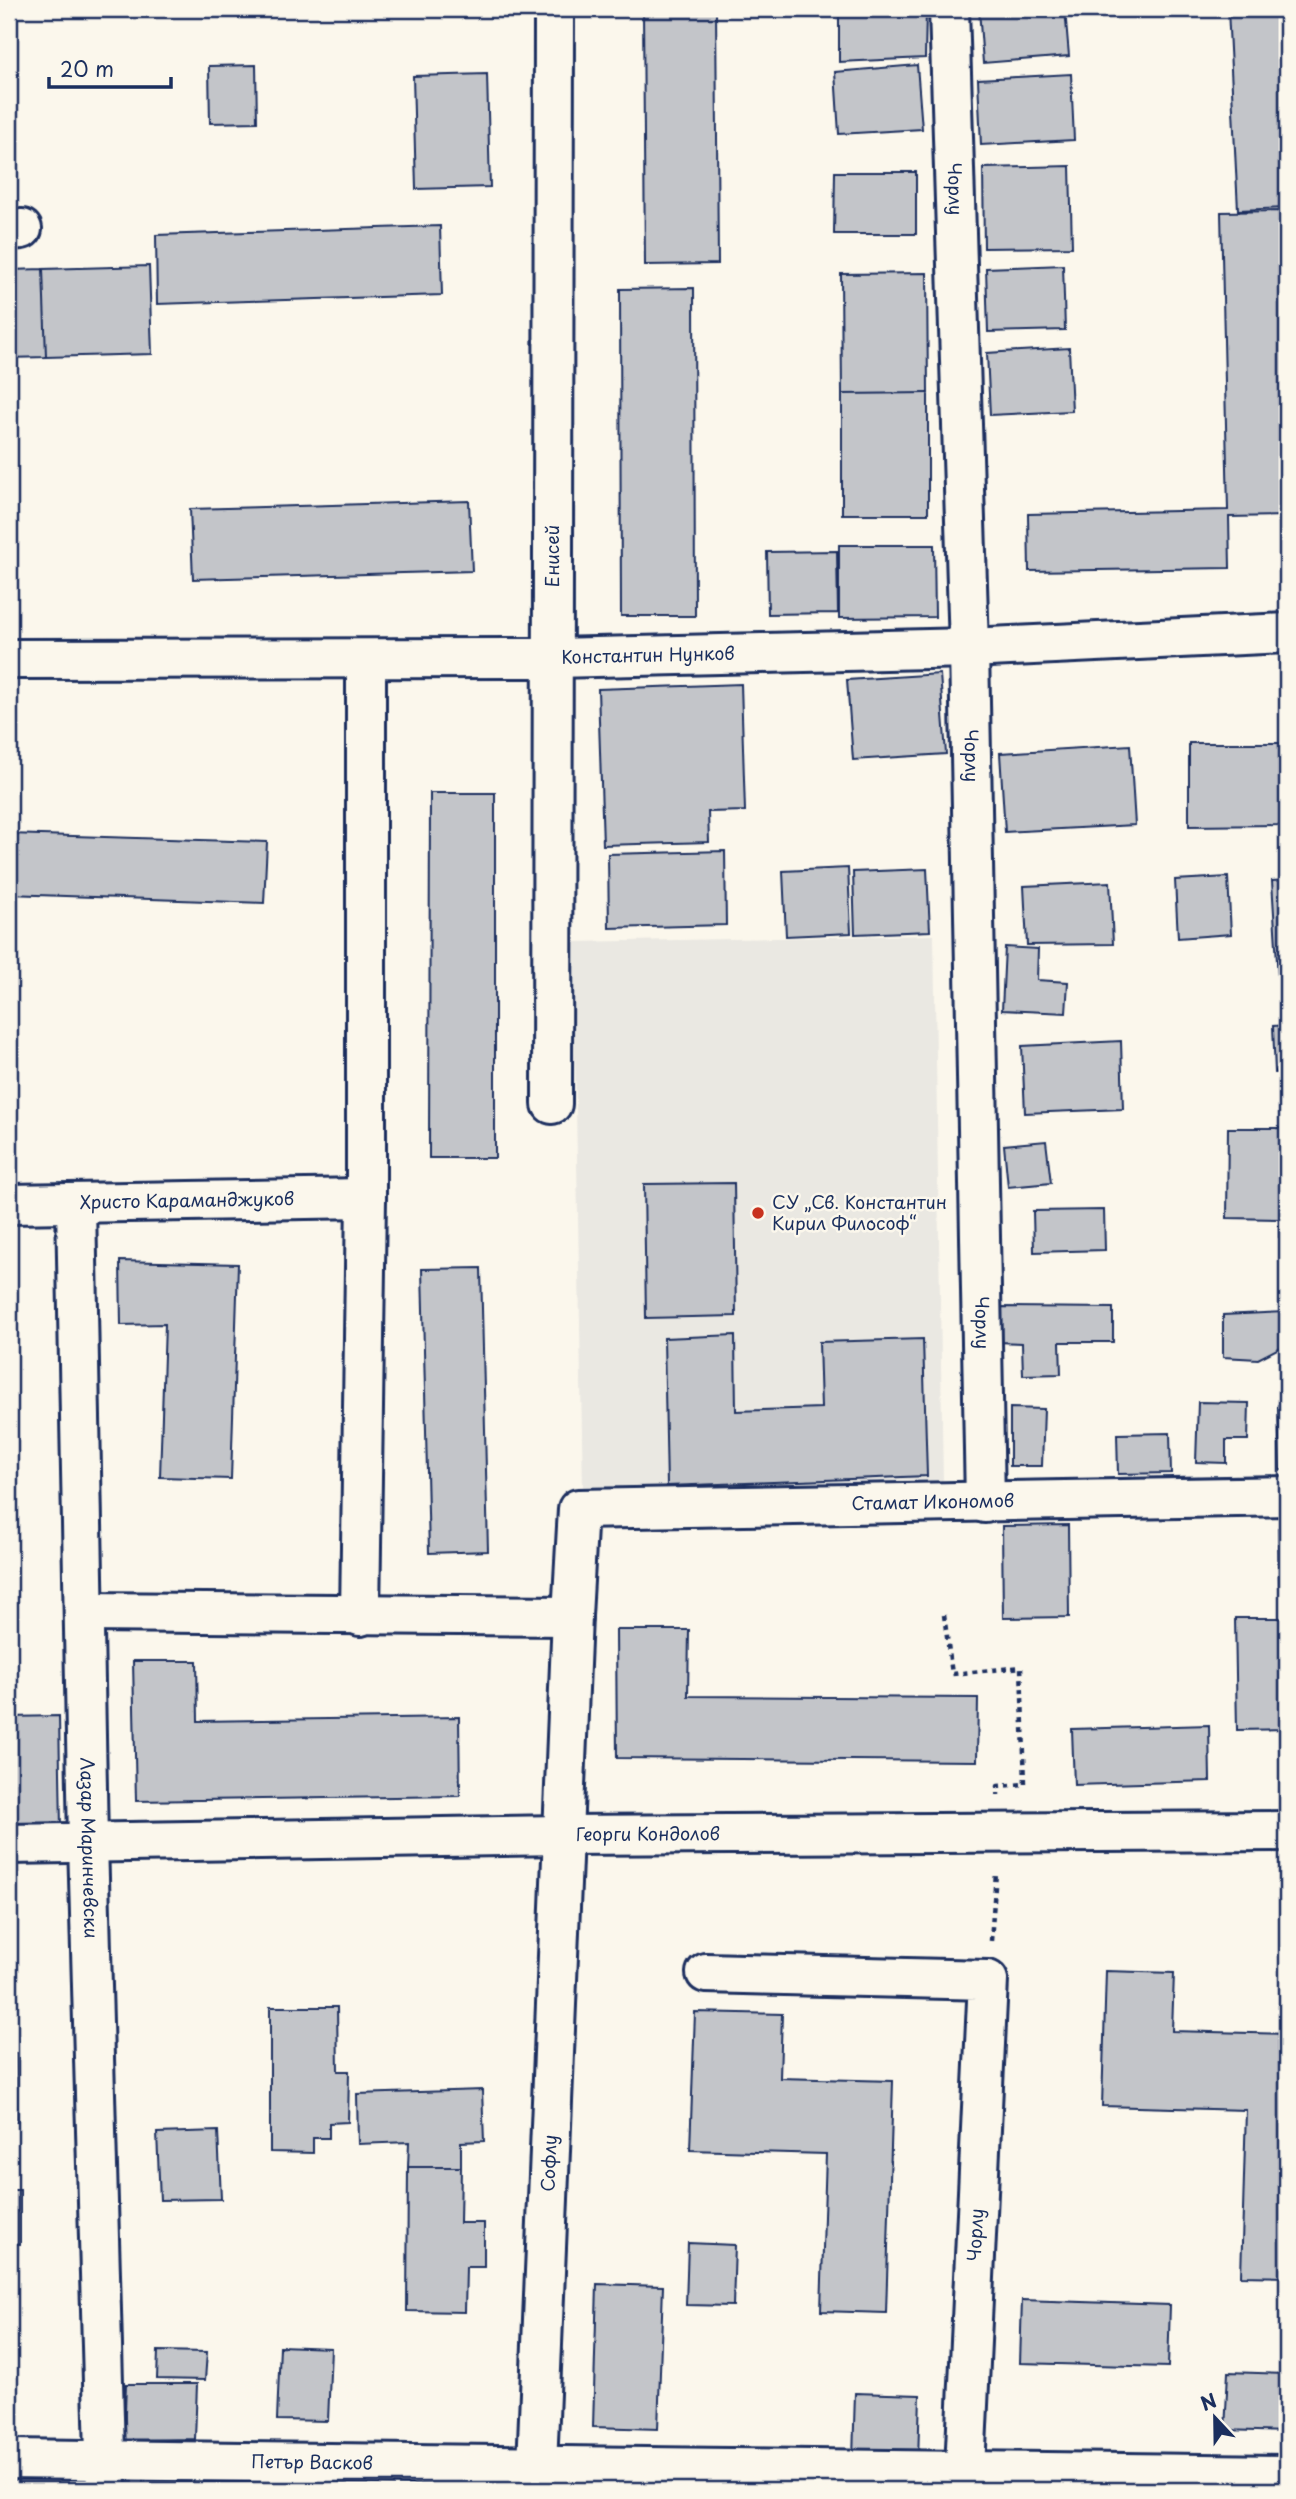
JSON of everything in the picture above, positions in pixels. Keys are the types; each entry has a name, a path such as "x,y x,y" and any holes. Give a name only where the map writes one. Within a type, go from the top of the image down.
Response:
{"street":[{"name":"Енисей","path":"552,1104 554,9"},
{"name":"Чорлу","path":"949,9 969,648 985,1503"},
{"name":"Константин Нунков","path":"9,659 366,661 554,658 969,648 1287,634"},
{"path":"360,1616 366,1198 366,661"},
{"name":"Христо Караманджуков","path":"9,1204 366,1198"},
{"name":"Лазар Маринчевски","path":"76,1204 88,1842 106,2476"},
{"name":"Стамат Икономов","path":"578,1509 1287,1496"},
{"name":"Софлу","path":"537,2478 561,1835 578,1509"},
{"path":"84,1612 572,1616"},
{"name":"Георги Кондолов","path":"9,1844 561,1835 1287,1830"},
{"path":"706,1973 988,1980"},
{"name":"Чорлу","path":"964,2481 988,1980"},
{"name":"Петър Васков","path":"9,2459 106,2476 964,2481 1287,2475"}],"path":[{"path":"944,1615 952,1674 1021,1667 1025,1784 998,1786 999,1832 988,1980"}],"shaded area":[{"name":"СУ „Св. Константин Кирил Философ“","path":"934,935 943,1483 583,1491 573,942"}],"building":[{"path":"643,9 716,9 718,264 645,265"},
{"path":"839,9 926,9 925,58 839,62"},
{"path":"979,9 1065,9 1069,56 983,63"},
{"path":"1228,9 1287,9 1287,208 1238,210"},
{"path":"256,65 257,122 210,123 209,66"},
{"path":"917,65 922,129 839,134 835,72"},
{"path":"487,74 490,187 416,189 413,76"},
{"path":"1071,74 1074,140 981,145 978,79"},
{"path":"1070,166 1072,247 984,248 983,168"},
{"path":"835,172 916,172 916,234 834,234"},
{"path":"1285,211 1287,516 1229,517 1230,568 1029,571 1028,514 1228,510 1221,212"},
{"path":"440,226 442,295 157,304 156,235"},
{"path":"1063,265 1065,330 988,332 986,268"},
{"path":"149,266 152,354 46,357 43,269"},
{"path":"43,269 46,357 9,358 9,270"},
{"path":"927,273 928,393 842,394 841,274"},
{"path":"694,288 695,616 621,616 620,289"},
{"path":"1069,348 1072,411 990,415 987,353"},
{"path":"928,393 928,514 842,514 842,394"},
{"path":"469,501 472,571 193,579 190,509"},
{"path":"839,545 934,545 935,617 839,618"},
{"path":"837,551 838,613 768,614 767,552"},
{"path":"940,674 946,754 853,760 847,680"},
{"path":"741,684 745,811 708,812 709,842 603,845 598,689"},
{"path":"1189,743 1287,743 1287,825 1189,826"},
{"path":"1130,745 1135,825 1005,832 1000,753"},
{"path":"430,793 495,793 495,1158 429,1158"},
{"path":"9,834 267,842 264,903 9,894"},
{"path":"725,851 726,925 609,928 608,854"},
{"path":"848,868 851,933 786,936 783,871"},
{"path":"927,869 930,931 855,934 853,872"},
{"path":"1228,877 1231,934 1178,938 1175,880"},
{"path":"1287,880 1287,994 1279,995 1272,881"},
{"path":"1110,882 1113,944 1027,945 1024,886"},
{"path":"1005,947 1038,949 1037,980 1068,982 1066,1013 1002,1010"},
{"path":"1287,1025 1287,1072 1275,1073 1273,1026"},
{"path":"1121,1041 1123,1109 1025,1113 1022,1046"},
{"path":"1228,1128 1287,1128 1287,1237 1279,1237 1279,1219 1227,1218"},
{"path":"1046,1141 1051,1183 1008,1187 1004,1145"},
{"path":"734,1183 736,1316 646,1318 644,1184"},
{"path":"1104,1210 1105,1250 1034,1252 1033,1211"},
{"path":"1282,1242 1287,1242 1287,1285 1282,1285"},
{"path":"120,1261 238,1264 231,1479 160,1477 165,1324 121,1325"},
{"path":"481,1268 488,1551 429,1553 422,1269"},
{"path":"998,1307 1113,1308 1113,1342 1060,1342 1061,1374 1023,1375 1022,1343 997,1342"},
{"path":"1285,1312 1287,1344 1258,1359 1223,1357 1223,1315"},
{"path":"735,1335 736,1411 821,1408 819,1342 923,1339 927,1476 667,1486 664,1338"},
{"path":"1198,1402 1249,1403 1248,1440 1226,1440 1226,1463 1196,1462"},
{"path":"1287,1404 1287,1470 1280,1470 1278,1405"},
{"path":"1010,1408 1044,1409 1042,1466 1010,1466"},
{"path":"1170,1433 1171,1473 1118,1474 1117,1434"},
{"path":"1068,1525 1069,1617 1003,1618 1002,1526"},
{"path":"1278,1528 1287,1528 1287,1585 1279,1585"},
{"path":"1235,1618 1287,1618 1287,1729 1237,1730"},
{"path":"616,1630 689,1630 688,1696 978,1698 977,1761 617,1758"},
{"path":"133,1661 197,1661 198,1721 459,1717 460,1796 136,1801"},
{"path":"59,1716 61,1829 9,1830 9,1717"},
{"path":"1209,1725 1210,1781 1074,1785 1072,1729"},
{"path":"1106,1971 1174,1973 1172,2031 1287,2034 1287,2277 1241,2276 1246,2110 1102,2106"},
{"path":"270,2007 337,2007 338,2071 349,2071 348,2122 329,2123 329,2138 313,2138 313,2153 270,2152"},
{"path":"695,2012 782,2014 780,2078 893,2081 886,2313 821,2311 826,2154 690,2150"},
{"path":"9,2053 16,2053 17,2122 9,2121"},
{"path":"482,2090 484,2141 461,2142 461,2167 408,2167 409,2142 358,2144 357,2094"},
{"path":"218,2131 221,2199 160,2200 157,2133"},
{"path":"408,2167 461,2167 460,2223 484,2223 484,2267 466,2267 465,2312 407,2311"},
{"path":"9,2190 20,2190 20,2244 9,2244"},
{"path":"688,2243 735,2245 733,2306 686,2305"},
{"path":"597,2284 663,2286 658,2429 593,2427"},
{"path":"1022,2300 1170,2305 1168,2367 1020,2363"},
{"path":"280,2346 331,2348 328,2421 277,2420"},
{"path":"158,2351 207,2352 205,2380 157,2379"},
{"path":"1228,2372 1287,2374 1286,2432 1225,2430"},
{"path":"126,2384 197,2384 195,2439 124,2440"},
{"path":"855,2393 920,2395 918,2460 853,2458"}],"place":[{"name":"СУ „Св. Константин Кирил Философ“","path":"758,1213"}]}
